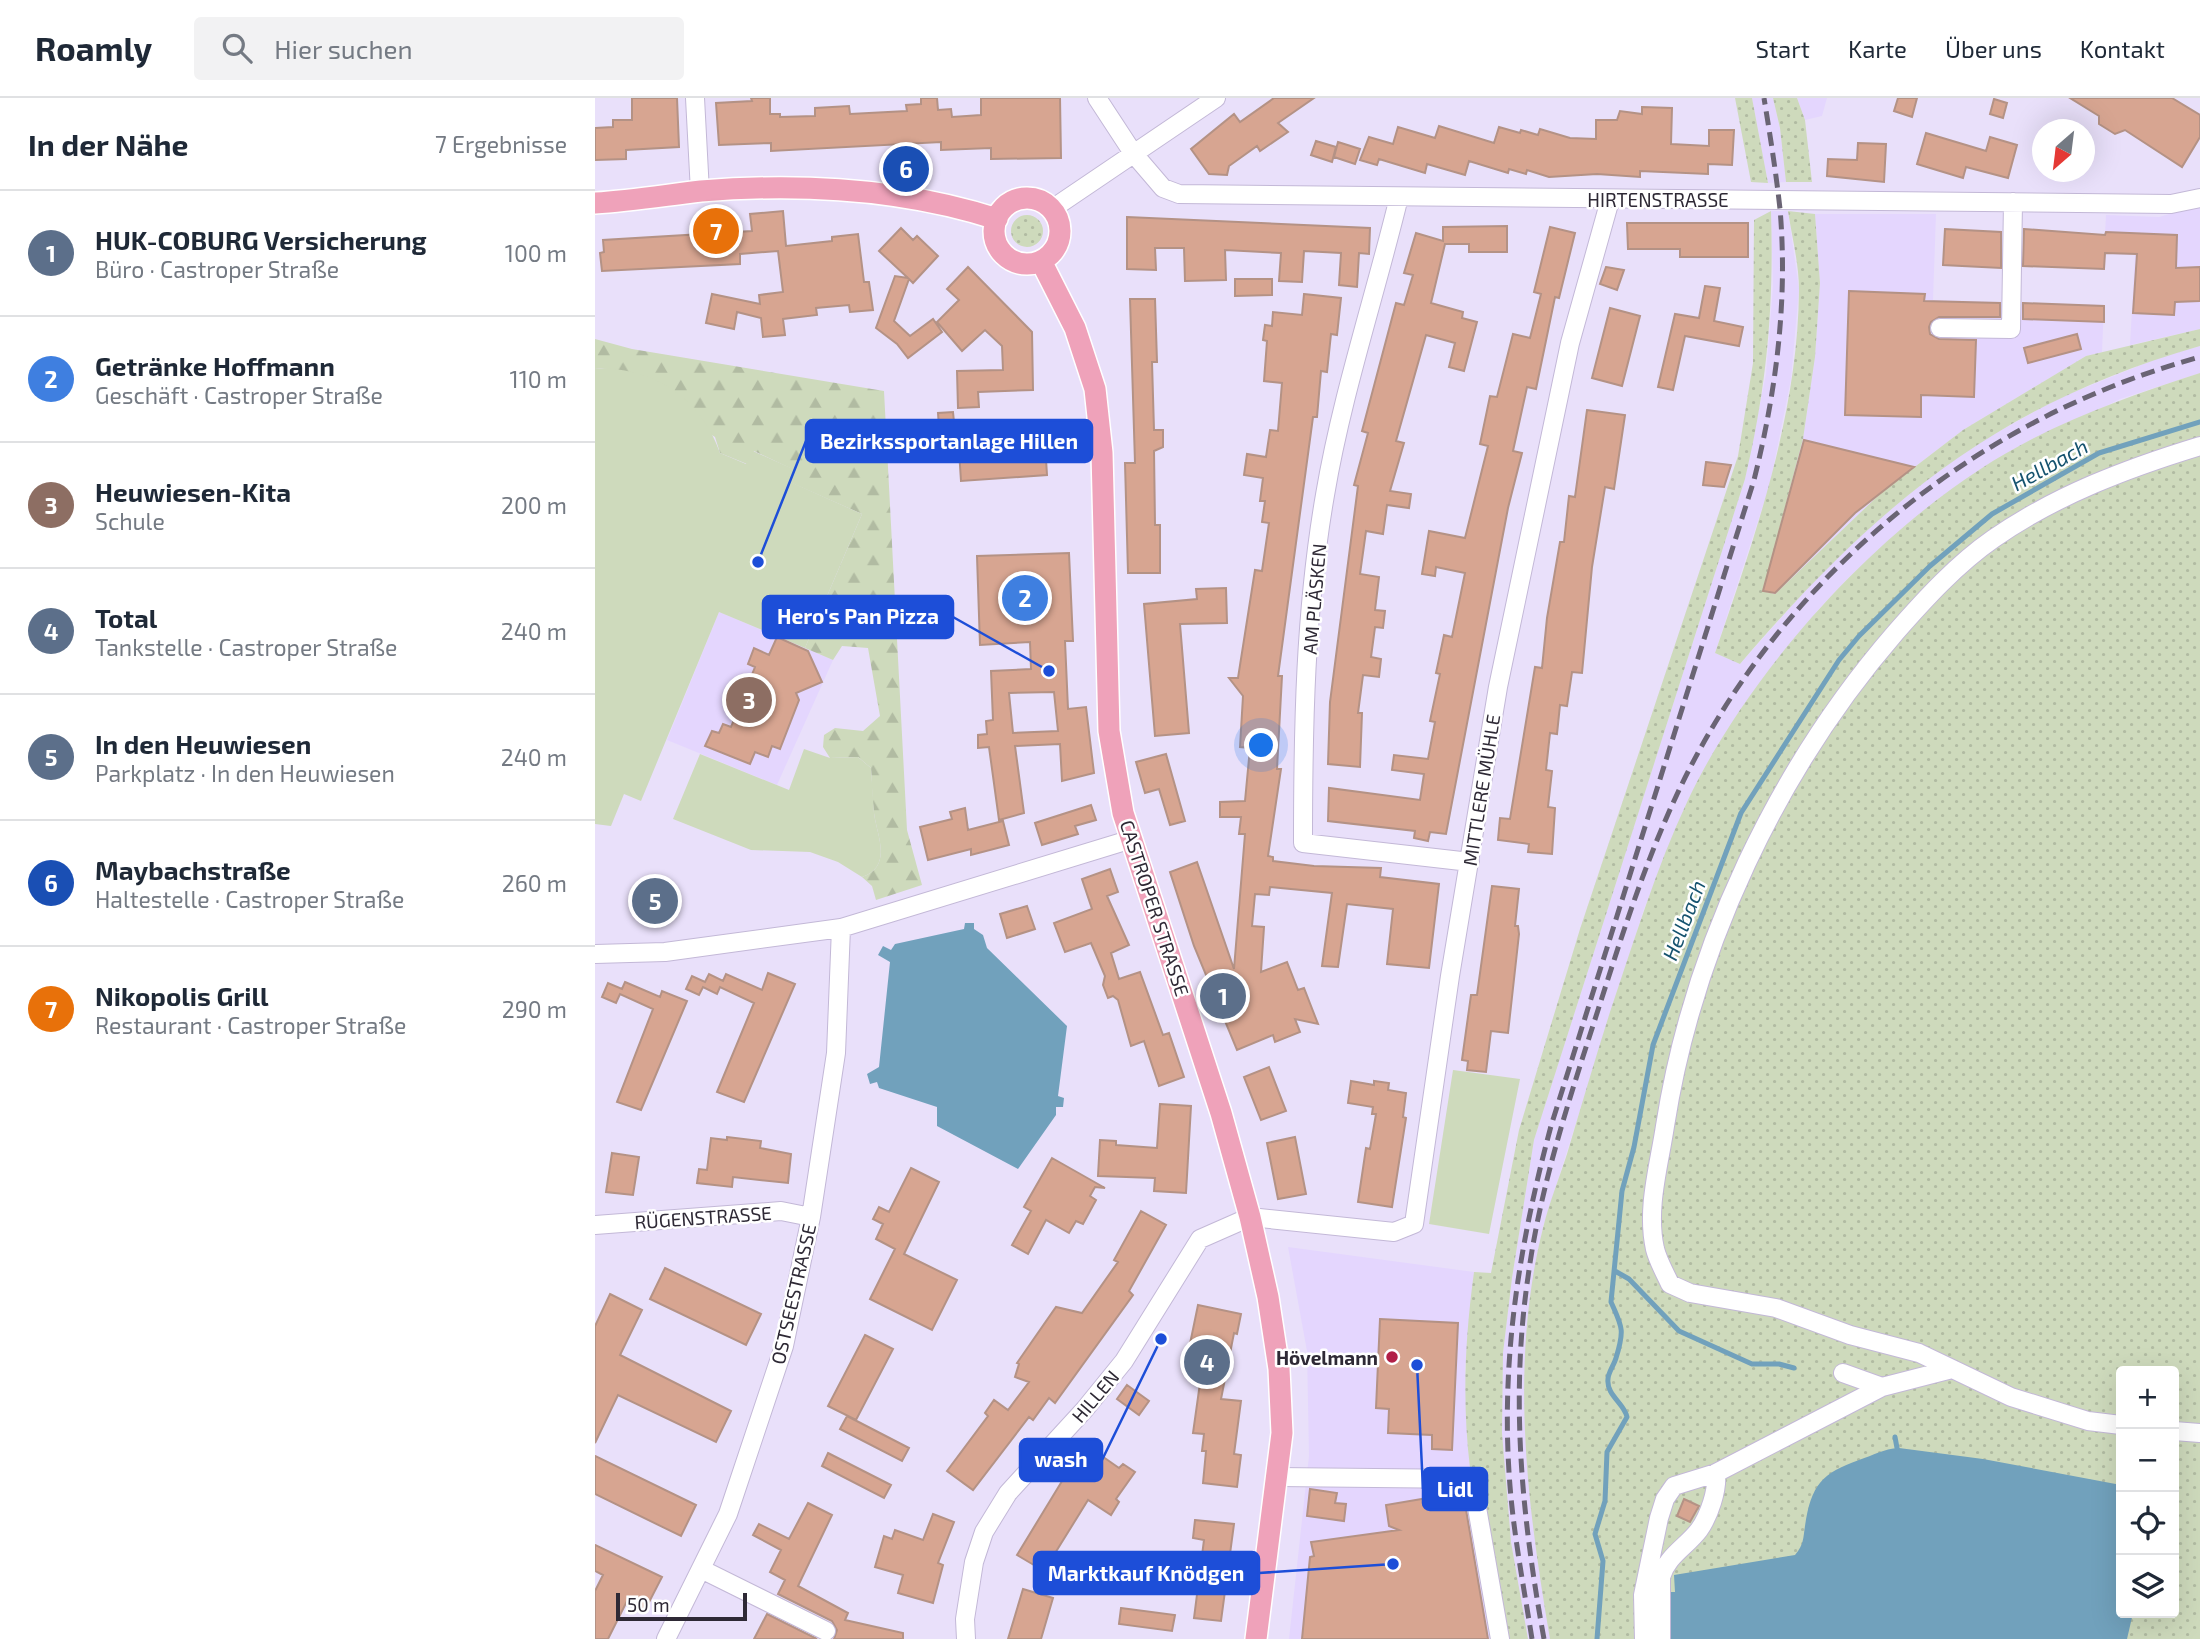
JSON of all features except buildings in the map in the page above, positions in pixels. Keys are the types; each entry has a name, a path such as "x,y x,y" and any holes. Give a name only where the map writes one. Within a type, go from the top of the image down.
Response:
{"main road":[{"path":"595,203 700,192 853,188 972,211 997,219"},
{"path":"1027,198 1036,199 1052,209 1058,218 1060,238 1056,247 1041,261 1022,263 1005,255 995,238 997,219 1009,204 1027,198"},
{"name":"CASTROPER STRASSE","path":"1041,261 1075,328 1095,389 1102,453 1109,731 1123,813 1196,1031 1250,1217 1268,1297 1279,1369 1282,1433 1256,1639"}],"street":[{"path":"695,98 700,192"},
{"name":"HIRTENSTRASSE","path":"1097,98 1133,153 1163,188 1179,194 2171,204 2200,198"},
{"path":"1052,209 1216,98"},
{"name":"AM PLÄSKEN","path":"1399,197 1341,414 1325,495 1312,593 1305,691 1303,844 1469,862"},
{"name":"MITTLERE MÜHLE","path":"1250,1217 1394,1232 1414,1223 1498,687 1559,391 1610,200"},
{"path":"1940,328 2011,329 2014,202"},
{"path":"2116,1424 2088,1421 2011,1397 1919,1353 1850,1335 1776,1308 1690,1293 1670,1284 1655,1250 1652,1208 1668,1104 1687,1021 1717,933 1797,765 1857,677 1924,600 1993,539 2077,489 2200,446"},
{"path":"595,954 665,952 841,928 1132,839"},
{"name":"OSTSEESTRASSE","path":"666,1639 728,1514 784,1346 811,1217 836,1053 841,928"},
{"name":"RÜGENSTRASSE","path":"595,1225 781,1211 811,1217"},
{"name":"HILLEN","path":"966,1639 965,1619 974,1562 985,1532 1007,1493 1085,1409 1124,1361 1201,1239 1250,1217"},
{"path":"1661,1639 1655,1575 1665,1499 1674,1486 1716,1473 1882,1387 1952,1369"},
{"path":"1843,1373 1882,1387"},
{"path":"2179,1431 2200,1433"},
{"path":"1644,1639 1643,1595 1655,1575 1700,1529 1718,1485 1716,1473"},
{"path":"1277,1476 1472,1479 1500,1639"},
{"path":"701,1569 826,1631"}],"shaded area":[{"path":"1752,98 1773,98 1780,128 1786,182 1768,183"},
{"path":"1797,98 1827,98 1822,116 1805,120"},
{"path":"2200,205 2200,329 2130,345 2135,255 2104,254 2106,215 2159,217"},
{"path":"1771,211 1788,211 1799,289 1791,379 1770,484 1715,653 1740,664 1830,563 1877,520 1962,452 2059,398 2161,357 2200,346 2200,373 2120,399 1979,470 1933,504 1849,577 1817,611 1723,737 1689,798 1644,909 1542,1230 1527,1335 1552,1639 1528,1639 1511,1542 1502,1433 1503,1353 1534,1140 1745,479 1766,374 1773,286"},
{"path":"1815,214 1936,214 1933,300 2104,305 2102,352 2086,356 1963,430 1882,492 1775,594 1763,591 1803,439 1815,357 1820,283"},
{"path":"719,612 833,660 777,785 667,740"},
{"path":"1288,1247 1474,1272 1465,1370 1507,1639 1289,1639 1309,1456 1307,1351"}],"green space":[{"path":"1735,98 1752,98 1768,183 1751,182"},
{"path":"1773,98 1797,98 1805,120 1812,182 1786,182 1780,128"},
{"path":"1771,211 1770,313 1764,379 1745,479 1534,1140 1503,1353 1502,1433 1511,1542 1528,1639 1507,1639 1478,1468 1470,1468 1466,1370 1474,1272 1491,1273 1519,1130 1580,929 1738,456 1753,363 1754,220"},
{"path":"1788,211 1815,214 1820,283 1815,357 1803,439 1763,591 1775,594 1882,492 1963,430 2086,356 2200,329 2200,346 2127,370 2061,398 2001,430 1945,468 1891,509 1840,556 1740,664 1715,653 1772,475 1791,383 1799,290 1797,260"},
{"path":"1027,215 1038,220 1043,231 1038,242 1027,247 1016,242 1011,231 1016,220"},
{"path":"595,339 632,349 884,391 907,830 922,885 876,900 872,886 862,877 877,866 881,849 873,807 871,768 858,757 830,758 823,747 824,735 835,728 863,731 880,716 868,648 842,646 833,660 805,648 862,514 785,480 790,468 754,451 747,464 720,453 715,437 605,368 595,369"},
{"path":"605,368 643,375 676,392 702,418 720,453 746,464 753,451 791,468 786,480 862,514 805,648 719,612 641,801 624,794 611,826 595,824 595,369"},
{"path":"2200,373 2200,1639 1550,1639 1534,1537 1525,1434 1524,1382 1533,1279 1545,1219 1610,1012 1676,826 1713,753 1742,707 1776,661 1852,575 1893,536 1979,470 2031,439 2114,403"},
{"path":"804,749 830,758 858,757 871,768 874,813 881,850 877,866 872,872 862,877 838,862 810,852 751,850 673,819 700,754 789,790"},
{"path":"1453,1070 1520,1079 1489,1234 1429,1224"}],"water":[{"path":"965,923 974,923 974,929 983,935 987,948 1067,1026 1058,1096 1064,1098 1063,1107 1056,1107 1056,1115 1018,1169 937,1126 937,1107 879,1088 877,1082 870,1084 867,1074 879,1067 890,962 878,955 883,946 891,950 895,944 964,929"},
{"path":"1899,1448 1983,1459 2116,1484 2116,1618 2132,1618 2127,1639 1671,1639 1669,1592 1675,1592 1674,1575 1795,1555 1803,1541 1811,1500 1820,1483 1836,1470 1883,1451"}],"waterway":[{"name":"Hellbach","path":"1597,1639 1603,1561 1595,1534 1605,1501 1607,1452 1627,1417 1608,1385 1609,1374 1621,1341 1620,1323 1611,1302 1622,1191 1634,1147 1653,1045 1741,813 1839,660 1859,636 1930,566 1992,514 2099,453 2200,422"},
{"path":"1615,1271 1629,1279 1679,1331 1752,1364 1779,1364 1794,1368"},
{"path":"1895,1437 1897,1448"}],"railway":[{"path":"1532,1639 1514,1524 1508,1440 1510,1349 1521,1260 1551,1126 1754,480 1762,447 1774,380 1782,278 1780,209 1764,98"},
{"path":"1544,1639 1530,1549 1519,1413 1523,1323 1533,1243 1557,1142 1607,982 1645,870 1680,788 1722,711 1772,640 1830,575 1893,516 1963,465 2038,420 2117,384 2200,357"}],"place":[{"name":"Maybachstraße","path":"906,169"},
{"name":"Nikopolis Grill","path":"716,231"},
{"name":"Bezirkssportanlage Hillen","path":"758,562"},
{"name":"Getränke Hoffmann","path":"1025,598"},
{"name":"Hero's Pan Pizza","path":"1049,671"},
{"name":"Heuwiesen-Kita","path":"749,700"},
{"name":"In den Heuwiesen","path":"655,901"},
{"name":"HUK-COBURG Versicherung","path":"1223,996"},
{"name":"wash","path":"1161,1339"},
{"name":"Hövelmann","path":"1392,1357"},
{"name":"Total","path":"1207,1362"},
{"name":"Lidl","path":"1417,1365"},
{"name":"Marktkauf Knödgen","path":"1393,1564"}]}
